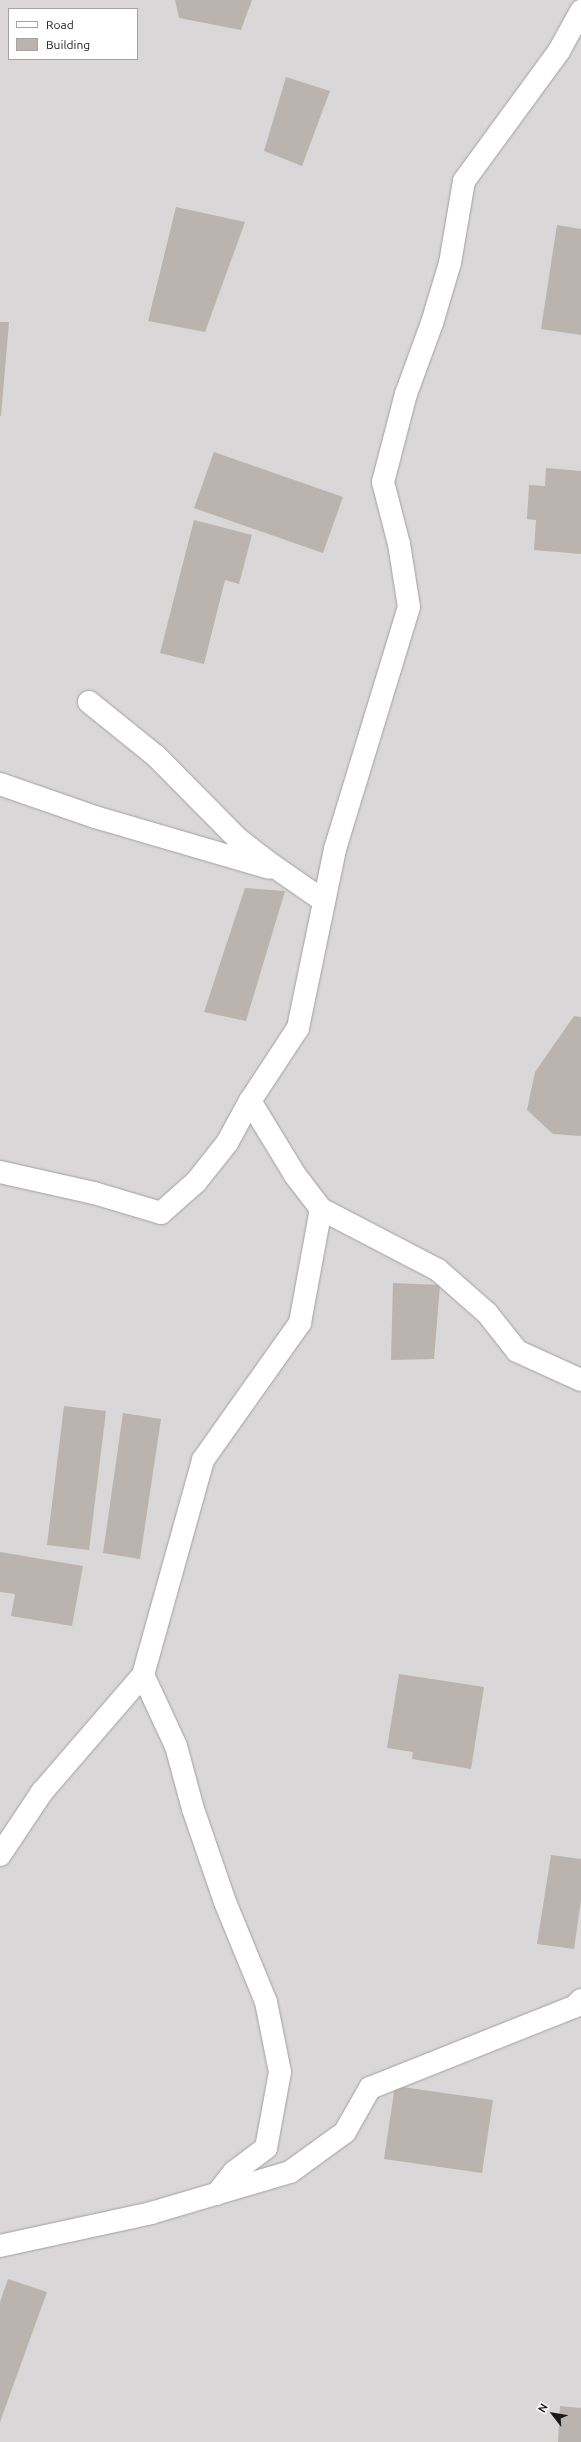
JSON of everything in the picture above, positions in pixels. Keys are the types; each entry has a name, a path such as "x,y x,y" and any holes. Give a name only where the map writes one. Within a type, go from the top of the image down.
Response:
{"street":[{"path":"0,1172 94,1193 161,1213 196,1182 227,1143 250,1101 298,1028 335,849 409,607 399,544 383,482 406,394 432,323 450,263 464,181 559,51 581,11"},
{"path":"89,702 156,756 238,839 280,871 324,901"},
{"path":"0,784 95,817 280,871"},
{"path":"250,1101 295,1175 321,1209 438,1270 487,1313 517,1351 581,1380"},
{"path":"0,1855 42,1792 143,1674 203,1460 300,1323 321,1209"},
{"path":"143,1674 176,1746 193,1809 225,1902 266,2002 280,2072 266,2148 234,2172 217,2194"},
{"path":"0,2246 151,2213 290,2172 345,2132 370,2088 574,2007 581,2000"}],"shaded area":[{"path":"0,0 581,0 581,2442 0,2442"}],"building":[{"path":"175,0 252,0 241,30 179,18"},
{"path":"286,77 330,91 302,166 264,151"},
{"path":"176,207 245,222 205,332 148,321"},
{"path":"557,225 581,229 581,335 541,329"},
{"path":"0,322 9,322 1,416 0,416"},
{"path":"214,452 343,497 323,553 194,508"},
{"path":"546,468 581,471 581,554 534,550 536,520 527,519 529,485 545,486"},
{"path":"194,520 252,535 239,584 225,580 204,664 160,653"},
{"path":"245,888 285,891 246,1021 204,1012"},
{"path":"574,1016 581,1017 581,1136 553,1134 527,1110 535,1072"},
{"path":"393,1283 440,1285 434,1359 391,1360"},
{"path":"64,1406 106,1411 89,1550 47,1545"},
{"path":"123,1413 161,1419 140,1559 103,1553"},
{"path":"0,1552 83,1566 72,1626 11,1616 15,1594 0,1592"},
{"path":"399,1674 484,1687 471,1769 412,1759 413,1752 387,1748"},
{"path":"551,1855 581,1859 581,1900 574,1949 537,1944"},
{"path":"395,2086 493,2100 482,2173 384,2159"},
{"path":"8,2279 47,2292 0,2422 0,2302"},
{"path":"560,2406 581,2408 581,2442 558,2442"}]}
